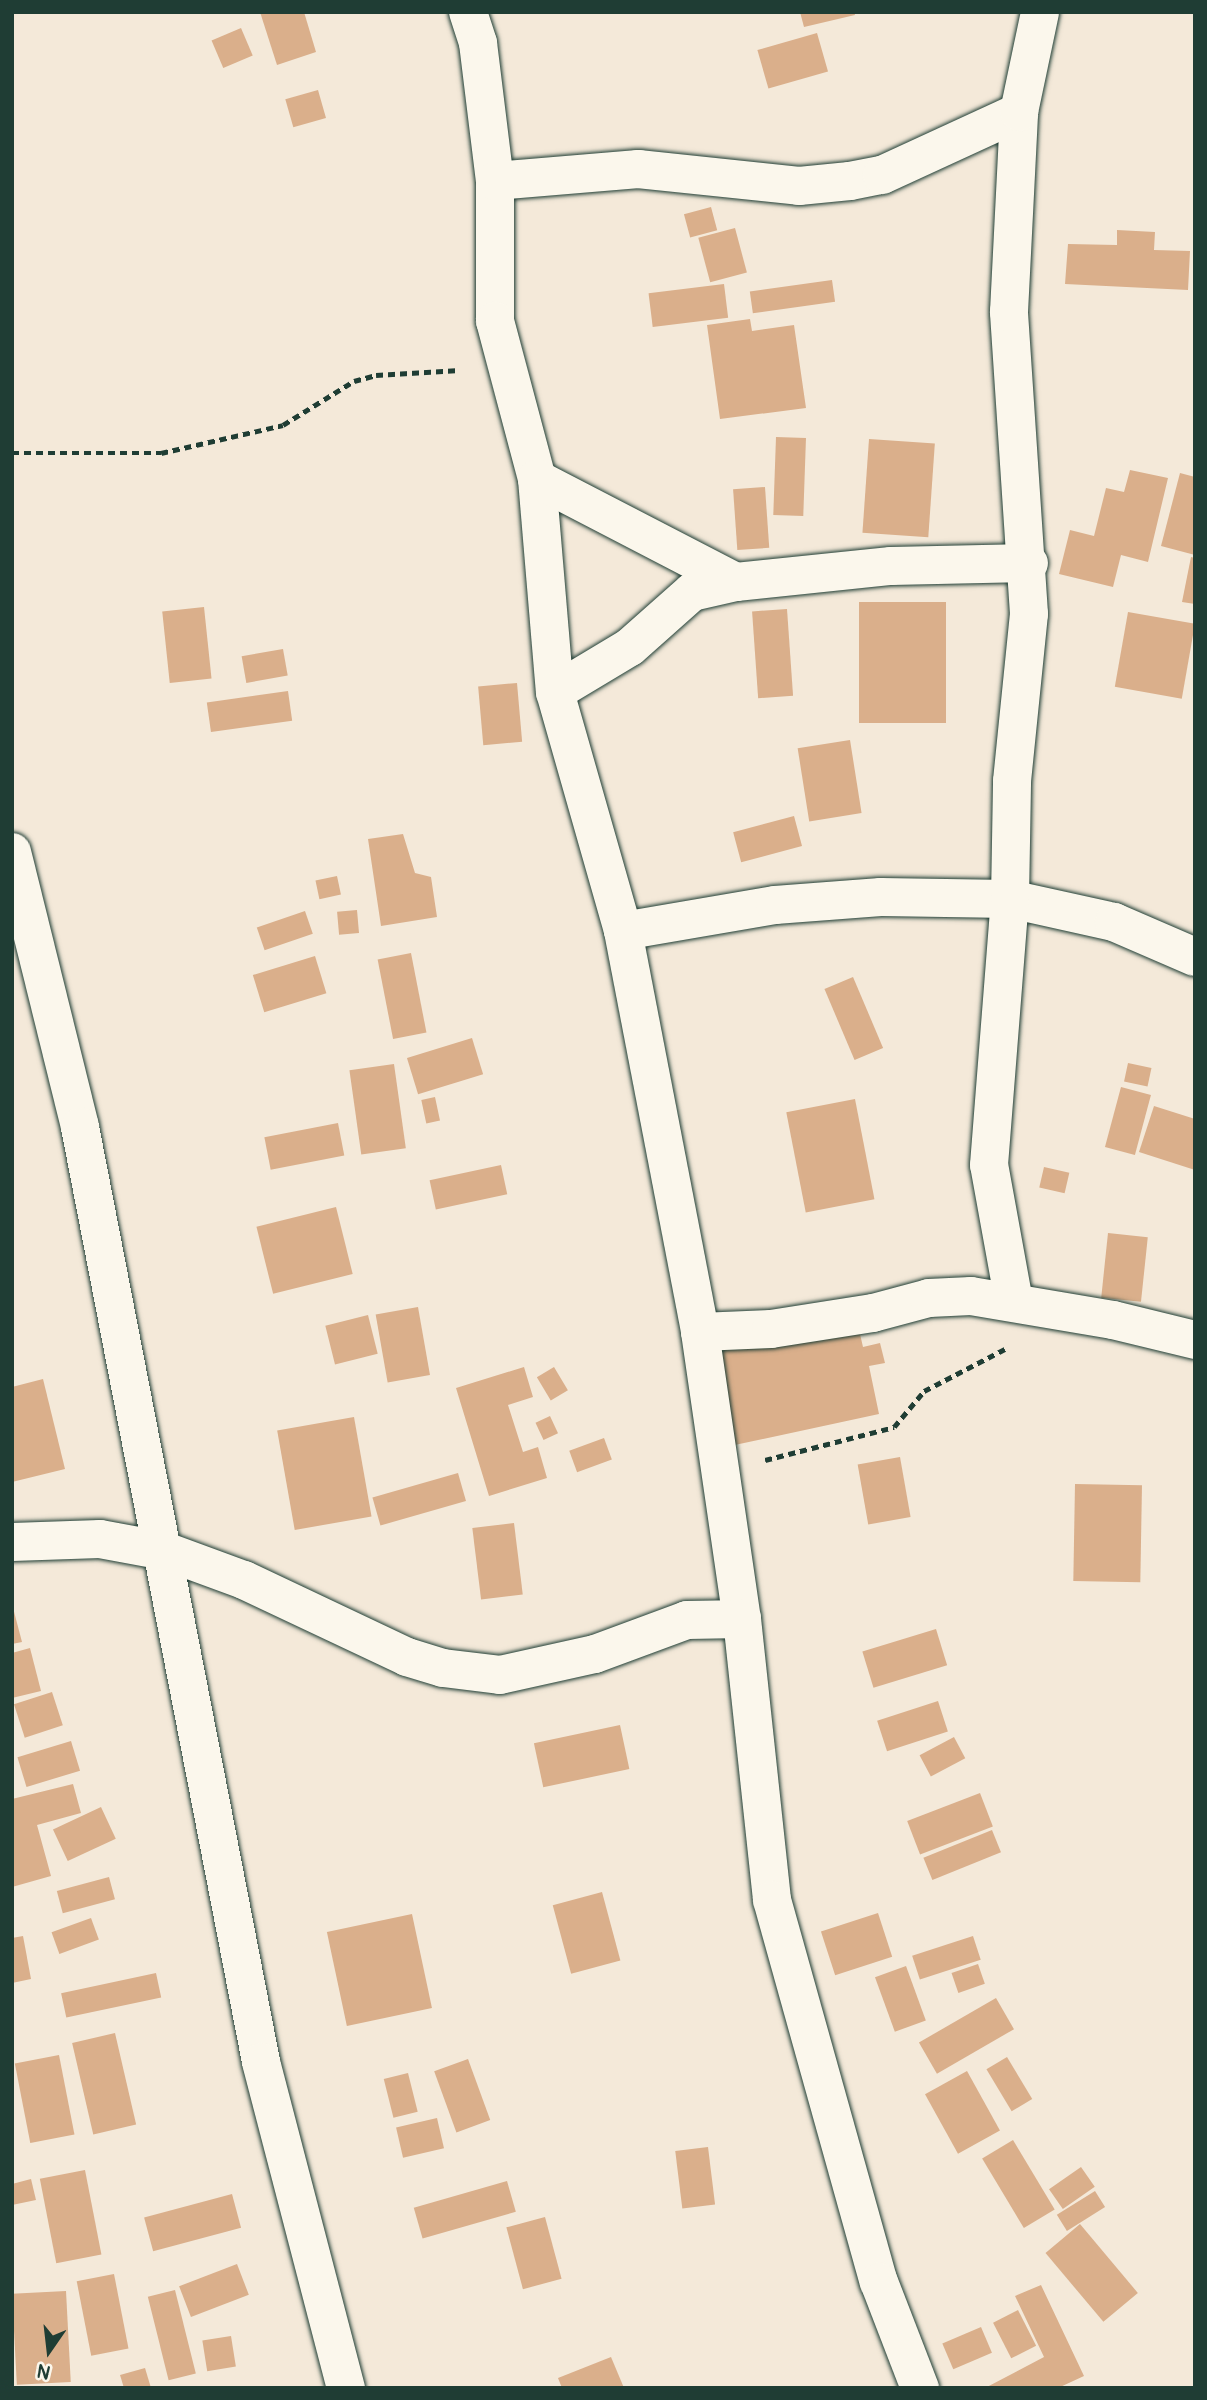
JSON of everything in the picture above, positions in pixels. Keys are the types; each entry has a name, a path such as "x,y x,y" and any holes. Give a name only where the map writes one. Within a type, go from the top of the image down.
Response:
{"street":[{"path":"468,12 478,43 495,181 495,321 505,367 537,479 555,692 623,931 699,1332 742,1619 772,1900 879,2282 920,2388"},
{"path":"1014,1302 989,1165 1010,900 1013,781 1029,614 1029,564 1009,312 1019,112 1040,12"},
{"path":"495,181 638,169 799,186 850,181 882,175 1019,112"},
{"path":"537,479 736,582"},
{"path":"555,692 630,647 692,592 736,582 891,566 1029,564"},
{"path":"12,852 80,1127 165,1551 261,2062 345,2388"},
{"path":"623,931 775,905 881,897 1010,900 1114,922 1195,957"},
{"path":"699,1332 771,1329 873,1313 929,1297 971,1296 1014,1302 1195,1340"},
{"path":"12,1542 100,1539 165,1551 244,1580 407,1657 443,1668 500,1675 595,1654 687,1620 742,1619"}],"path":[{"path":"12,453 161,453 283,425 354,381 376,375 505,367"},
{"path":"720,1471 894,1427 924,1391 1007,1348"}],"building":[{"path":"260,12 304,12 316,52 277,65"},
{"path":"800,12 854,12 855,15 804,27"},
{"path":"241,28 253,56 223,68 212,41"},
{"path":"817,33 828,71 768,89 757,50"},
{"path":"318,90 326,118 293,127 285,99"},
{"path":"711,207 717,230 690,237 684,214"},
{"path":"735,228 747,272 710,282 698,238"},
{"path":"1117,230 1155,232 1154,250 1190,251 1188,290 1065,284 1068,244 1117,245"},
{"path":"832,280 835,302 753,313 750,292"},
{"path":"724,284 728,318 653,327 649,293"},
{"path":"750,319 752,331 794,325 806,408 720,419 707,325"},
{"path":"776,437 806,438 803,516 773,515"},
{"path":"869,439 935,444 928,537 862,533"},
{"path":"1130,470 1168,478 1148,562 1121,555 1113,587 1059,574 1070,530 1094,536 1106,488 1124,492"},
{"path":"1180,473 1195,477 1195,555 1161,546"},
{"path":"765,487 769,548 737,550 733,489"},
{"path":"1191,557 1195,558 1195,604 1182,602"},
{"path":"859,602 946,602 946,723 859,723"},
{"path":"204,607 212,679 170,683 162,611"},
{"path":"787,609 793,696 758,698 752,611"},
{"path":"1128,612 1195,624 1182,699 1115,687"},
{"path":"283,649 288,676 246,683 242,656"},
{"path":"517,683 522,742 483,745 478,686"},
{"path":"288,691 292,721 211,732 207,702"},
{"path":"850,740 862,813 809,821 798,748"},
{"path":"794,816 802,846 741,862 733,832"},
{"path":"403,834 415,873 431,877 437,917 381,926 368,839"},
{"path":"337,876 341,895 319,899 315,881"},
{"path":"357,910 359,933 339,935 337,912"},
{"path":"305,911 313,934 265,950 257,928"},
{"path":"411,953 426,1033 393,1039 378,959"},
{"path":"315,956 326,993 264,1012 253,975"},
{"path":"853,977 883,1048 855,1060 824,989"},
{"path":"472,1038 483,1074 418,1094 407,1058"},
{"path":"1128,1063 1151,1068 1148,1087 1124,1082"},
{"path":"394,1064 406,1148 361,1154 349,1070"},
{"path":"1121,1087 1151,1095 1135,1155 1105,1147"},
{"path":"435,1097 440,1120 426,1123 421,1100"},
{"path":"855,1099 874,1199 806,1212 786,1112"},
{"path":"1154,1106 1195,1119 1195,1170 1139,1152"},
{"path":"338,1123 344,1155 271,1170 264,1137"},
{"path":"501,1165 507,1194 436,1210 430,1180"},
{"path":"1044,1167 1069,1173 1065,1193 1039,1187"},
{"path":"336,1207 353,1274 273,1294 256,1227"},
{"path":"1108,1233 1148,1237 1141,1302 1101,1298"},
{"path":"418,1307 430,1375 388,1382 376,1314"},
{"path":"368,1315 378,1354 335,1364 325,1326"},
{"path":"857,1321 863,1347 880,1343 885,1363 869,1366 879,1414 730,1446 709,1353"},
{"path":"524,1367 533,1397 508,1405 523,1452 538,1447 547,1478 489,1496 456,1388"},
{"path":"554,1367 568,1390 551,1400 537,1377"},
{"path":"43,1379 65,1469 12,1482 12,1387"},
{"path":"550,1416 558,1433 544,1440 535,1423"},
{"path":"354,1417 372,1516 295,1530 277,1431"},
{"path":"604,1438 612,1460 577,1472 569,1451"},
{"path":"900,1457 911,1517 868,1525 858,1464"},
{"path":"458,1473 466,1501 380,1525 372,1498"},
{"path":"1075,1484 1142,1485 1140,1582 1073,1581"},
{"path":"514,1523 523,1594 481,1600 472,1528"},
{"path":"12,1604 22,1642 12,1644"},
{"path":"936,1629 947,1665 873,1688 862,1652"},
{"path":"30,1648 41,1691 12,1698 12,1653"},
{"path":"52,1692 63,1725 25,1738 14,1704"},
{"path":"938,1701 948,1731 887,1751 877,1721"},
{"path":"620,1725 629,1769 543,1787 534,1743"},
{"path":"954,1737 965,1758 931,1777 920,1755"},
{"path":"71,1741 80,1771 27,1787 17,1757"},
{"path":"73,1784 81,1813 37,1825 51,1876 12,1887 12,1799"},
{"path":"980,1793 993,1827 920,1855 907,1821"},
{"path":"101,1807 116,1839 68,1861 53,1829"},
{"path":"992,1830 1001,1852 932,1880 923,1858"},
{"path":"109,1877 115,1899 63,1913 57,1891"},
{"path":"602,1892 620,1961 571,1974 553,1905"},
{"path":"878,1913 892,1957 835,1975 821,1932"},
{"path":"412,1914 432,2008 347,2026 327,1932"},
{"path":"91,1918 99,1940 59,1954 52,1932"},
{"path":"23,1936 31,1979 12,1983 12,1938"},
{"path":"973,1936 981,1960 920,1980 912,1956"},
{"path":"978,1964 985,1984 958,1993 952,1973"},
{"path":"906,1966 926,2021 895,2032 875,1977"},
{"path":"156,1973 161,1997 66,2018 61,1993"},
{"path":"996,1998 1014,2029 937,2074 919,2043"},
{"path":"115,2033 136,2125 93,2134 72,2043"},
{"path":"59,2055 74,2135 30,2143 15,2064"},
{"path":"1007,2057 1032,2099 1012,2111 986,2069"},
{"path":"468,2059 490,2120 456,2132 434,2071"},
{"path":"967,2071 1000,2130 958,2154 925,2094"},
{"path":"408,2073 418,2112 393,2118 384,2079"},
{"path":"437,2118 444,2148 403,2158 396,2127"},
{"path":"1013,2140 1055,2209 1024,2228 982,2159"},
{"path":"708,2147 715,2205 682,2209 675,2151"},
{"path":"1081,2167 1095,2187 1063,2209 1049,2189"},
{"path":"85,2170 101,2254 56,2263 40,2179"},
{"path":"31,2179 36,2200 12,2205 12,2184"},
{"path":"507,2181 516,2212 423,2238 414,2208"},
{"path":"1095,2191 1105,2207 1067,2231 1057,2215"},
{"path":"232,2194 241,2228 153,2251 144,2218"},
{"path":"545,2217 562,2279 523,2289 506,2227"},
{"path":"1080,2224 1138,2293 1103,2322 1046,2253"},
{"path":"237,2264 249,2295 191,2317 179,2286"},
{"path":"114,2274 129,2349 91,2356 77,2281"},
{"path":"1041,2285 1084,2376 1058,2388 985,2388 1044,2357 1015,2296"},
{"path":"175,2290 196,2373 169,2380 148,2297"},
{"path":"66,2291 71,2382 17,2385 12,2294"},
{"path":"1018,2310 1036,2346 1011,2358 993,2323"},
{"path":"981,2327 992,2353 953,2369 942,2343"},
{"path":"231,2336 236,2367 207,2371 202,2341"},
{"path":"611,2357 624,2388 562,2388 558,2378"},
{"path":"145,2368 151,2388 124,2388 120,2375"}]}
